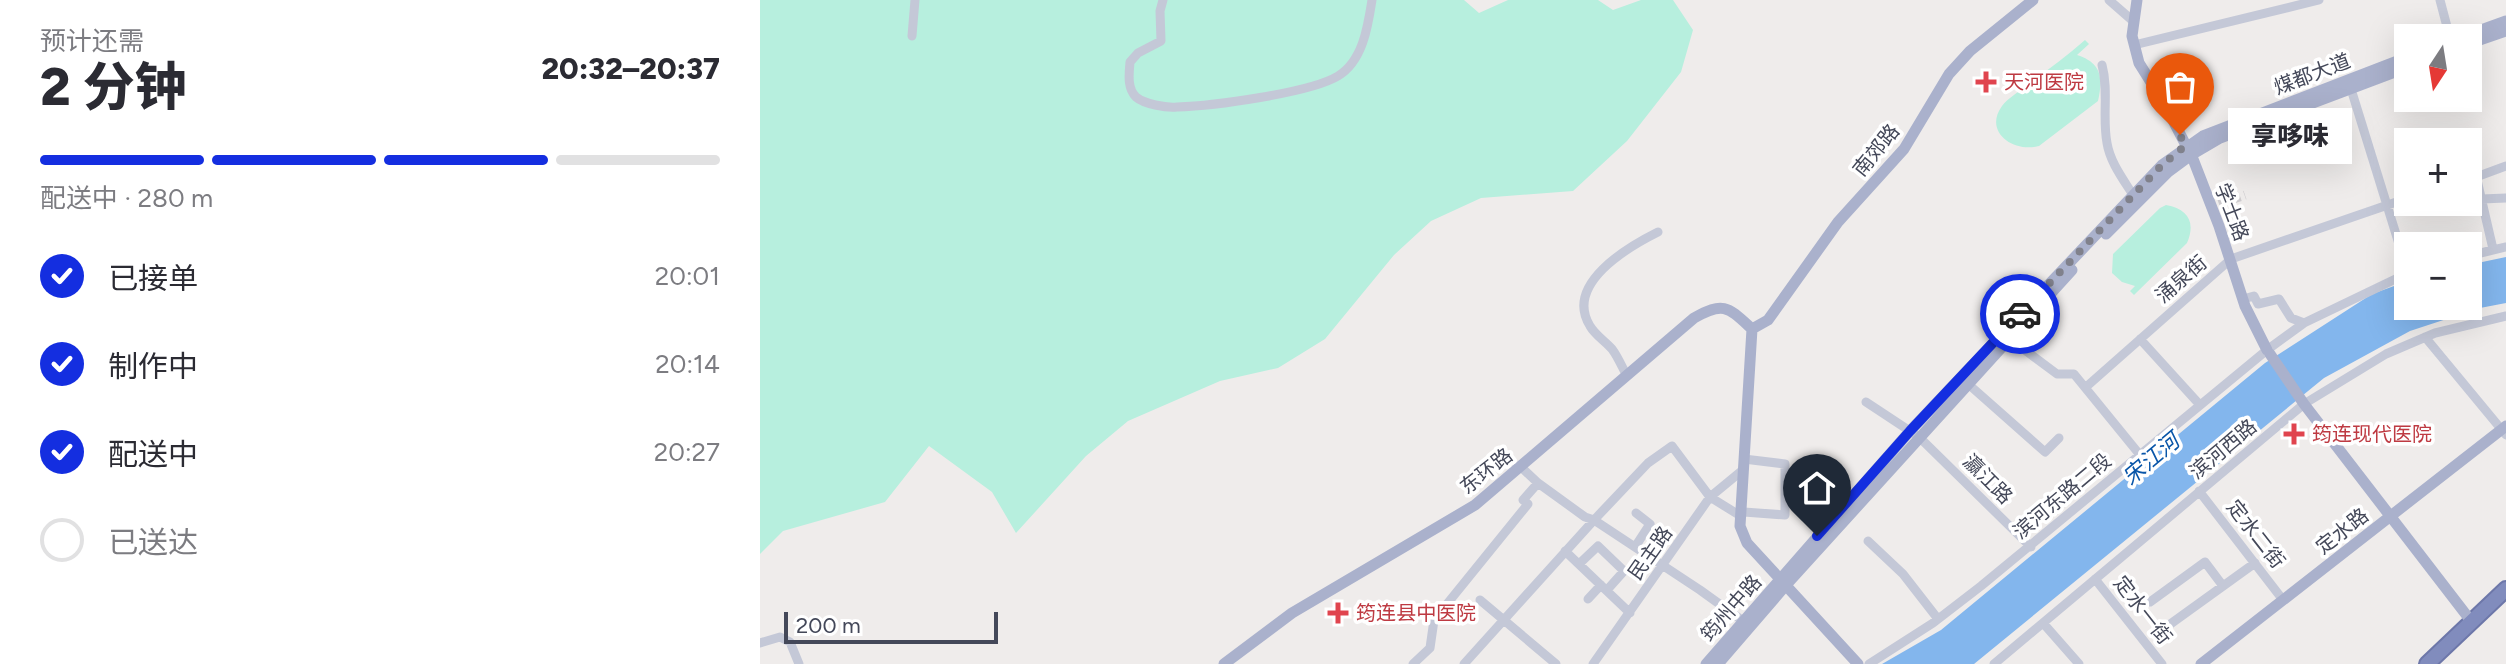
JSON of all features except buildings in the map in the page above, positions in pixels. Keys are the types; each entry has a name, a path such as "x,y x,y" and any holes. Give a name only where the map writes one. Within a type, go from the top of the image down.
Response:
{"highway":[{"path":"2427,664 2506,589"}],"main road":[{"name":"南郊路","path":"1752,329 1768,320 1838,222 1904,149 1960,61 2033,0"},
{"name":"学士路","path":"2137,0 2133,21 2134,45 2139,63 2164,103 2215,205 2243,299 2269,352 2302,401"},
{"path":"2482,30 2506,21"},
{"path":"2482,39 2506,31"},
{"name":"煤都大道","path":"2188,151 2203,136 2394,62"},
{"name":"煤都大道","path":"2188,151 2394,72"},
{"path":"1915,434 2133,195 2162,165 2188,151"},
{"path":"1915,434 2010,341 2097,243 2188,151"},
{"name":"东环路","path":"1224,664 1292,613 1475,505 1694,318 1713,307 1730,310 1752,329"},
{"path":"1752,329 1740,526 1747,543 1858,664"},
{"path":"2302,401 2471,621"},
{"name":"定水路","path":"2201,664 2504,430"},
{"name":"筠州中路","path":"1718,664 1783,582 1915,434"},
{"name":"筠州中路","path":"1706,664 1743,621 1783,582"}],"street":[{"path":"912,36 915,0"},
{"path":"1163,0 1160,11 1161,41 1138,53 1130,62 1130,88 1143,101 1173,108 1299,90 1339,76 1355,60 1367,31 1372,0"},
{"path":"2109,0 2133,21"},
{"path":"2134,45 2319,0"},
{"path":"2440,0 2446,24"},
{"path":"2102,65 2107,83 2107,144 2115,166 2133,195"},
{"path":"2351,89 2394,232"},
{"path":"2482,174 2506,166"},
{"path":"2493,249 2482,199 2506,198"},
{"name":"涌泉街","path":"2086,387 2231,259 2394,202"},
{"path":"1627,376 1611,348 1588,324 1584,308 1593,278 1614,260 1658,232"},
{"path":"2482,252 2506,247"},
{"name":"滨河东路二段","path":"1869,664 1938,619 2031,547 2200,405 2304,323 2394,280"},
{"path":"2243,299 2254,296 2258,304 2279,299 2291,318 2304,323"},
{"name":"滨河西路","path":"1994,664 2302,401 2386,354 2425,337 2506,316"},
{"path":"2425,337 2504,430"},
{"path":"2140,339 2200,405"},
{"path":"2026,351 2057,374 2074,374 2140,455"},
{"path":"1967,383 2045,452 2059,438"},
{"name":"瀛江路","path":"1866,402 1915,434 2031,547"},
{"path":"1464,664 1648,463 1672,446 1710,497 1739,515 1744,512 1785,515 1785,464 1744,464"},
{"name":"民主路","path":"1593,664 1710,497 1744,464"},
{"path":"1521,467 1585,517 1663,565 1743,621"},
{"path":"1413,664 1430,648 1434,620 1528,504 1523,500 1538,483"},
{"name":"定水二街","path":"2199,491 2283,600"},
{"path":"1635,547 1650,524 1636,513"},
{"path":"1868,541 1903,574 1938,619"},
{"path":"1579,564 1598,546 1624,571 1588,599"},
{"path":"1565,551 1630,613"},
{"path":"2150,602 2205,562 2223,586"},
{"path":"2169,625 2255,563"},
{"name":"定水一街","path":"2095,579 2162,664"},
{"path":"1480,600 1556,664"},
{"path":"2043,623 2079,664"},
{"path":"760,643 780,637 790,642 799,664"}],"green space":[{"path":"760,0 1464,0 1479,13 1508,0 1598,0 1613,10 1641,0 1673,0 1693,30 1681,72 1627,141 1573,191 1481,198 1431,221 1394,255 1325,339 1278,368 1220,381 1128,421 1086,456 1016,533 992,492 929,446 885,502 783,531 760,554"},
{"path":"2085,40 2089,44 2077,55 2092,62 2099,72 2098,101 2039,146 2020,146 2004,138 1996,124 2002,106"},
{"path":"2166,205 2185,213 2190,223 2190,236 2187,243 2134,295 2130,291 2135,286 2122,282 2112,273 2113,254"}],"water":[{"path":"2506,257 2506,303 2482,308 2482,262"},
{"name":"宋江河","path":"2394,286 2394,320 2443,320 2410,331 2324,378 1974,664 1882,664 1941,630 2265,363 2372,294"}],"tunnel":[{"path":"2219,204 2245,195"}],"way so far":[{"path":"2020,314 2162,165 2185,146 2180,135"}],"place":[{"name":"天河医院","path":"1986,82"},
{"name":"享哆味","path":"2180,135"},
{"name":"筠连现代医院","path":"2294,434"},
{"name":"筠连县中医院","path":"1338,613"}],"route":[{"path":"1817,536 2020,314"}]}
